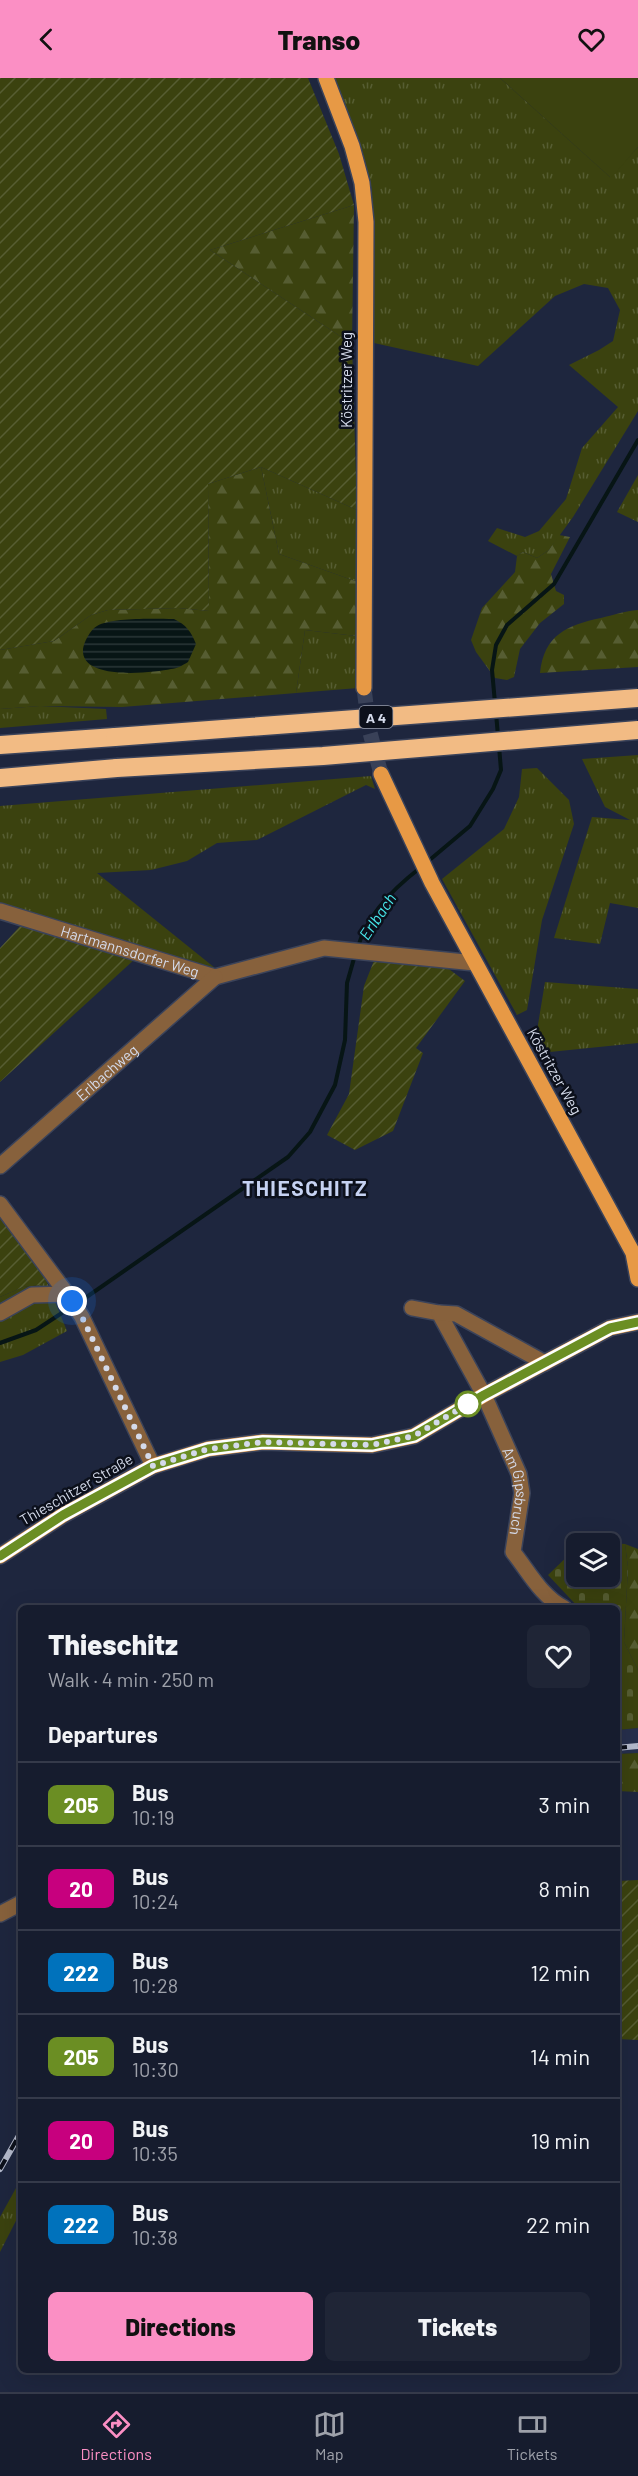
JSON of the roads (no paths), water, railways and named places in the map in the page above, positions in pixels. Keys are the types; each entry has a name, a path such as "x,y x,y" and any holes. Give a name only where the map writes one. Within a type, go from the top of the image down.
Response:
{"highway":[{"name":"A 4","path":"0,745 638,698"},
{"name":"A 4","path":"0,778 117,768 323,756 638,730"}],"main road":[{"name":"Köstritzer Weg","path":"326,78 352,146 362,183 366,222 364,688"},
{"name":"Köstritzer Weg","path":"381,774 432,883 629,1244 638,1279"},
{"name":"Thieschitzer Straße","path":"0,1556 63,1515 153,1466 208,1449 263,1442 372,1445 414,1436 484,1395 610,1328 638,1322"}],"street":[{"name":"Hartmannsdorfer Weg","path":"0,910 214,977 324,948 475,963"},
{"name":"Erlbachweg","path":"0,1166 214,977"},
{"path":"0,1204 82,1317 153,1466"},
{"path":"0,1313 32,1295 69,1298"},
{"path":"412,1308 456,1314 545,1363"},
{"path":"439,1312 484,1395"},
{"name":"Am Gipsbruch","path":"484,1395 519,1474 522,1493 513,1552 554,1605"},
{"path":"0,1914 18,1905"}],"waterway":[{"name":"Erlbach","path":"495,703 492,670 496,645 507,625 554,584 638,440"},
{"name":"Erlbach","path":"496,713 498,736"},
{"name":"Erlbach","path":"426,863 470,826 493,789 501,770 499,746"},
{"name":"Erlbach","path":"358,947 375,913 401,884 420,868"},
{"name":"Erlbach","path":"78,1303 288,1157 310,1132 335,1085 345,1040 347,983 355,955"},
{"name":"Erlbach","path":"0,1343 36,1330 71,1307"}],"tunnel":[{"path":"364,688 369,729 381,774"}],"railway":[{"path":"620,1748 638,1746"},
{"path":"0,2169 18,2137"}],"district":[{"name":"THIESCHITZ","path":"305,1187"}]}
